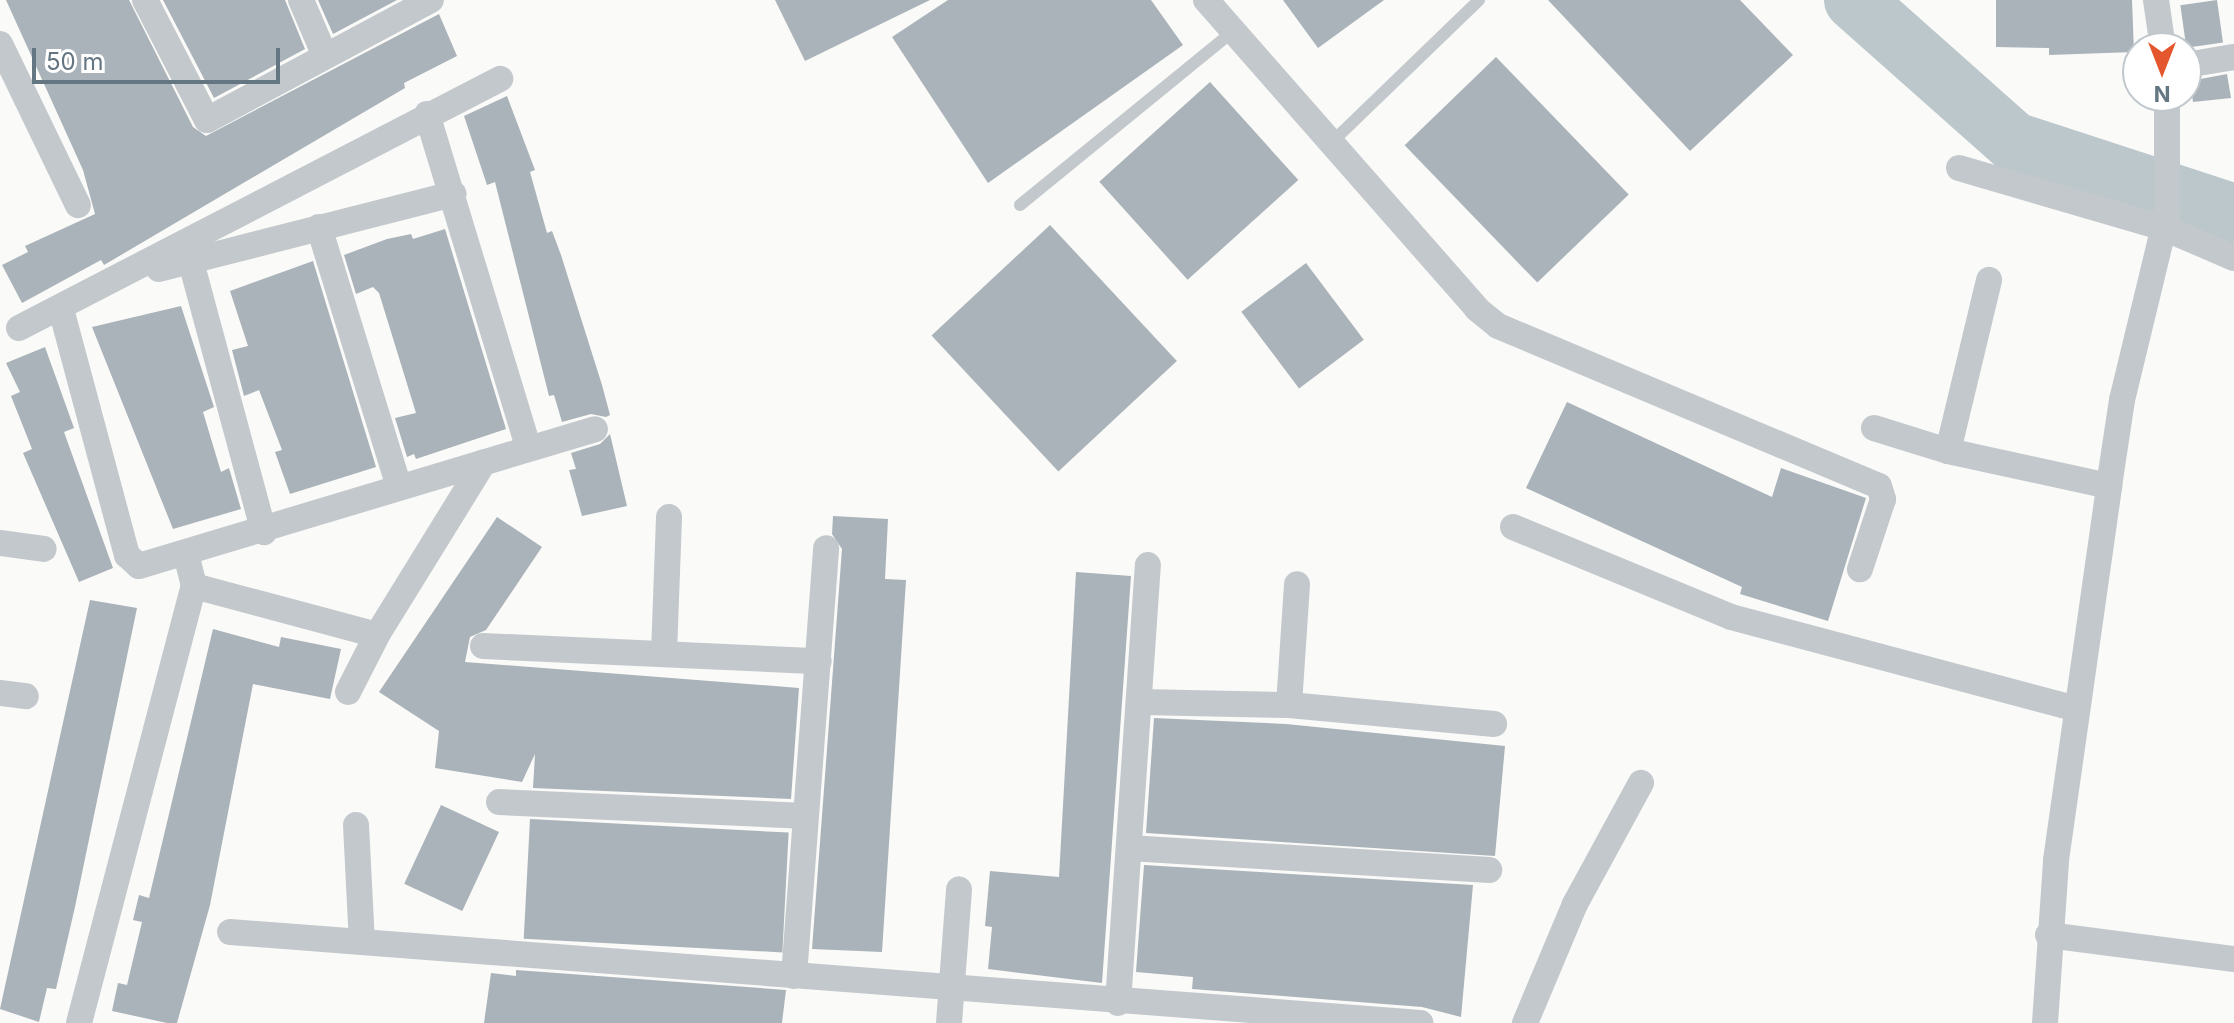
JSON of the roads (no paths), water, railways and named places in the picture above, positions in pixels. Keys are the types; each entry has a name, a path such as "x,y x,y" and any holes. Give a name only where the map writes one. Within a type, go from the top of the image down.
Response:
{"street":[{"path":"145,0 204,119 431,0"},
{"path":"301,0 325,56"},
{"path":"1206,0 1329,145 1477,309 1498,326 1879,486 1883,499 1860,569"},
{"path":"2156,0 2161,32"},
{"path":"0,44 78,205"},
{"path":"2202,62 2234,57"},
{"path":"19,328 127,277 427,114 500,79"},
{"path":"2045,1023 2048,935 2076,709 2109,486 2122,400 2165,221 2170,155 2168,112"},
{"path":"427,114 454,194 528,447"},
{"path":"1959,168 2165,221 2234,258"},
{"path":"127,277 454,194"},
{"path":"319,227 399,487"},
{"path":"191,262 264,532"},
{"path":"1948,451 1989,280"},
{"path":"61,309 127,555 139,566 264,532 399,487 595,429"},
{"path":"1874,428 1948,451 2109,486"},
{"path":"348,692 377,635 484,462"},
{"path":"664,654 669,517"},
{"path":"1513,527 1731,617 2076,709"},
{"path":"0,543 44,549"},
{"path":"794,976 826,548"},
{"path":"79,1023 194,586 186,554"},
{"path":"1118,1003 1148,565"},
{"path":"1289,705 1297,584"},
{"path":"194,586 377,635"},
{"path":"483,646 819,661"},
{"path":"1141,702 1289,705 1494,724"},
{"path":"1525,1023 1575,904 1641,783"},
{"path":"499,802 806,816"},
{"path":"356,825 362,942"},
{"path":"1129,848 1489,870"},
{"path":"949,1023 959,889"},
{"path":"230,932 1118,1003 1421,1023"},
{"path":"2048,935 2234,959"}],"lane":[{"path":"1329,145 1479,0"},
{"path":"1020,205 1231,33"}],"waterway":[{"path":"1854,0 2014,142 2234,214"}]}
